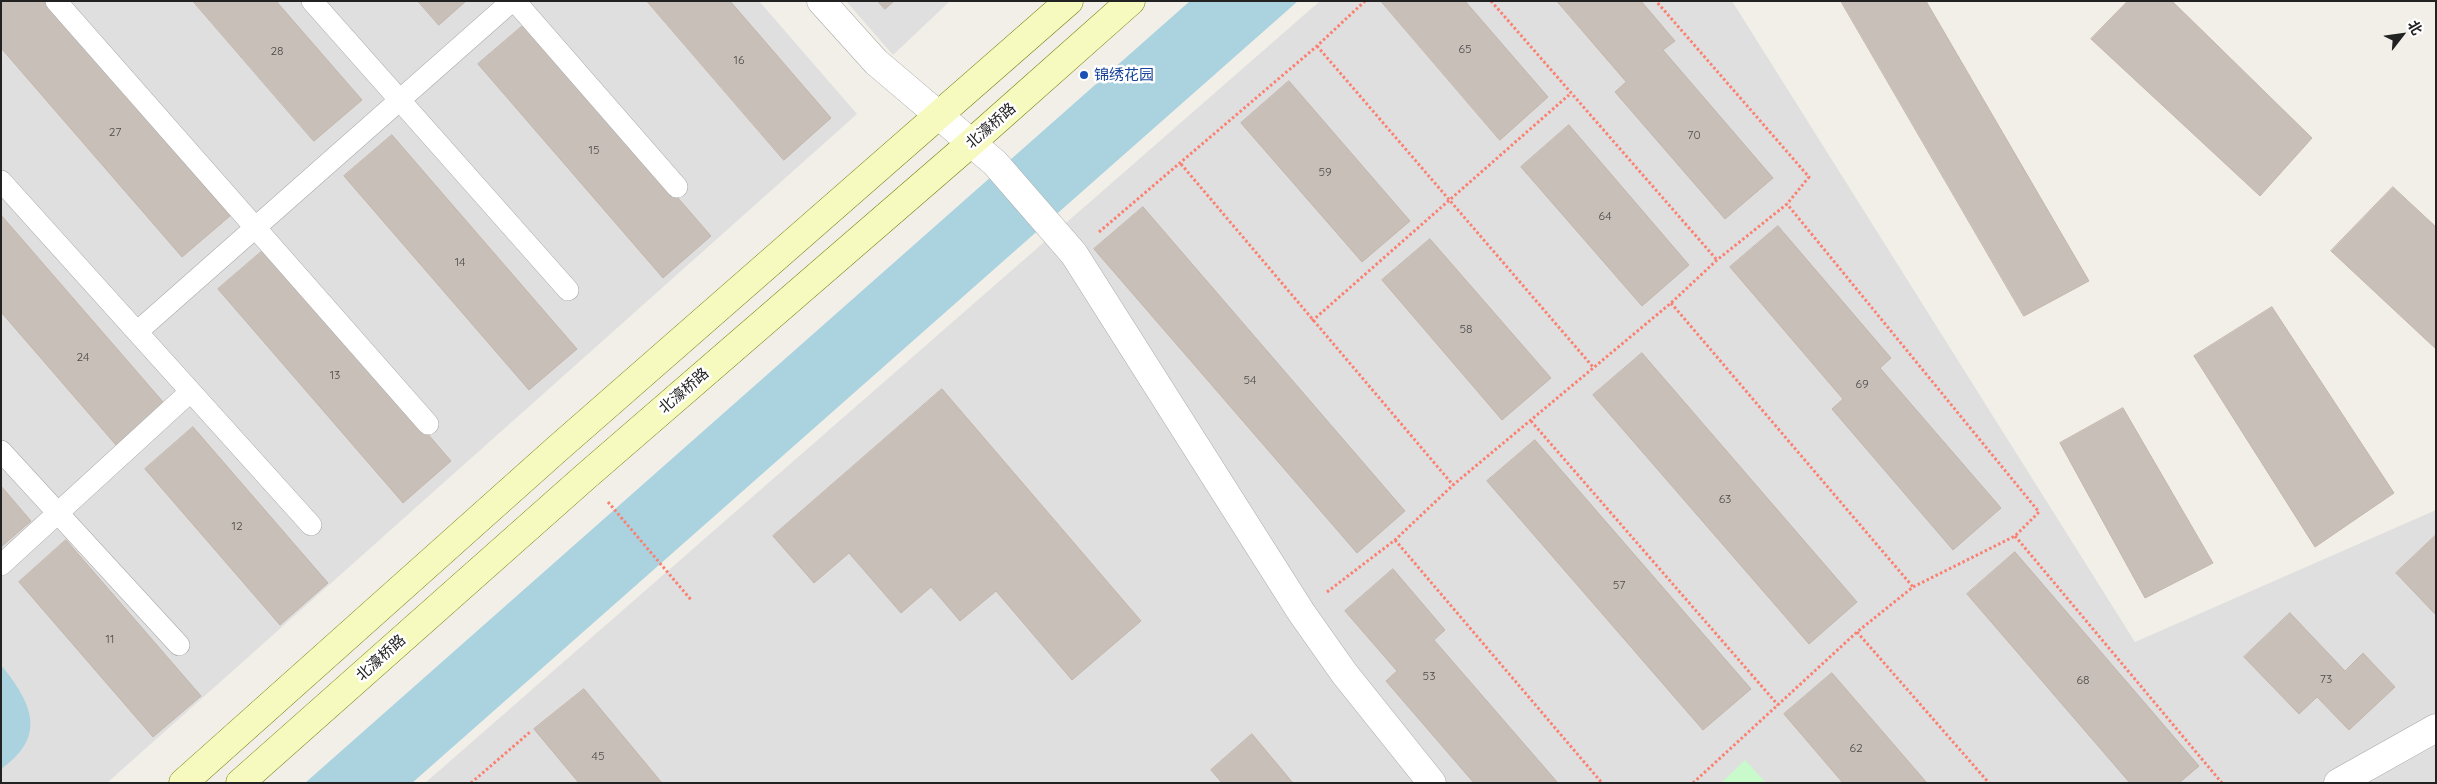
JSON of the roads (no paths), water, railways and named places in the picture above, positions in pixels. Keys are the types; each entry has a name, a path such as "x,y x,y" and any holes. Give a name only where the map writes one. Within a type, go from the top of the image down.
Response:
{"main road":[{"path":"183,783 550,456 1068,1"},
{"name":"北濠桥路","path":"240,783 585,477 1131,1"}],"street":[{"path":"821,1 876,62 995,163 1068,247 1301,612 1344,673 1432,783"},
{"path":"2345,781 2436,728"}],"lane":[{"path":"56,1 428,424"},
{"path":"312,1 568,290"},
{"path":"137,332 514,1 677,186"},
{"path":"1,181 310,525"},
{"path":"1,565 190,392"},
{"path":"1,451 179,645"}],"water":[{"path":"1190,1 1298,1 412,783 305,783"},
{"path":"1,665 21,693 27,706 30,732 25,744 16,757 1,769"}],"place":[{"name":"锦绣花园","path":"1084,75"}]}
